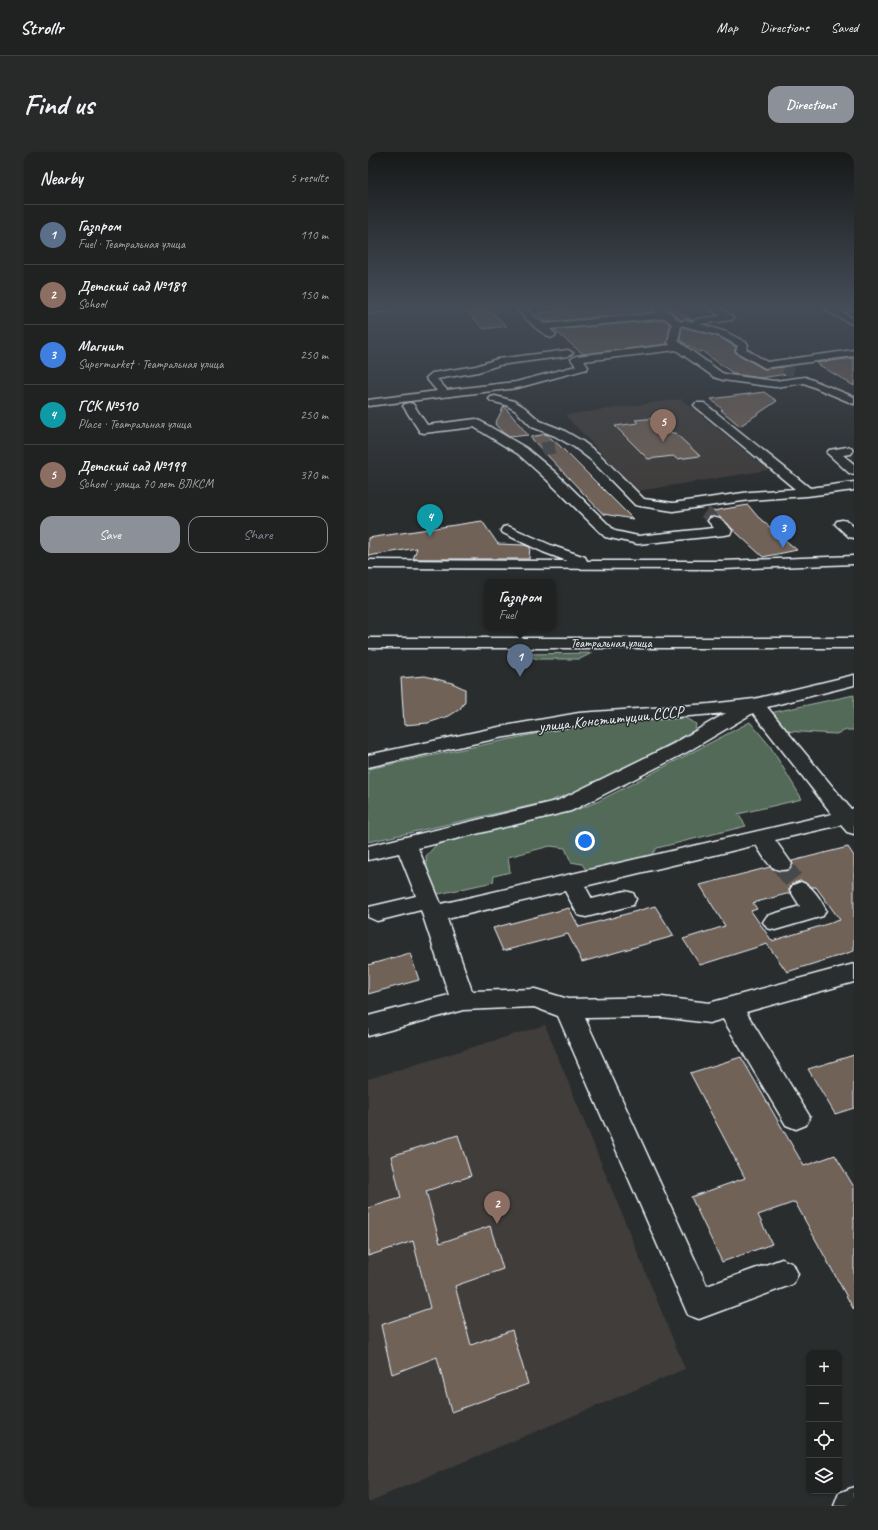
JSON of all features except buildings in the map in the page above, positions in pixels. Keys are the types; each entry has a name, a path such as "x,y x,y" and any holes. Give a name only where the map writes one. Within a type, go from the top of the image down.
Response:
{"main road":[{"name":"Театральная улица","path":"368,643 854,643"}],"street":[{"path":"444,393 431,378 436,375 471,369"},
{"path":"368,403 517,385 575,369"},
{"path":"710,369 718,375 727,378 775,384 805,380"},
{"path":"787,369 805,380 852,399"},
{"path":"495,399 510,403 520,409 536,424 559,433 578,444 595,457 640,502 705,512 750,496 807,492 854,486"},
{"path":"700,405 807,492"},
{"path":"409,406 424,429 476,423 522,451 552,476 610,534 638,540 692,566"},
{"path":"560,446 578,444"},
{"path":"522,451 535,450"},
{"path":"847,451 833,453 854,470"},
{"path":"638,540 659,539 725,530 705,512"},
{"path":"842,524 854,534"},
{"path":"508,530 548,549 595,566"},
{"path":"368,564 692,566 854,560"},
{"name":"улица Конституции СССР","path":"368,761 504,731 565,722 755,704 854,680"},
{"path":"368,853 564,806 680,748 755,704 851,820 761,837 572,882 431,908 377,913"},
{"path":"761,837 781,864"},
{"path":"406,844 431,908 463,1001"},
{"path":"572,882 586,909 625,899"},
{"path":"775,922 815,910 801,890"},
{"path":"368,1026 463,1001 535,998 568,1009 662,1008 709,1013 854,974"},
{"path":"730,1008 796,1117"},
{"path":"568,1009 699,1304 782,1274"}],"shaded area":[{"path":"681,399 768,470 638,491 565,415"},
{"path":"545,1025 685,1369 368,1502 368,1079"}],"green space":[{"path":"592,653 580,659 537,659 526,654"},
{"path":"854,695 854,730 847,730 836,734 784,731 770,713"},
{"path":"685,718 696,724 695,730 594,785 547,802 368,842 368,769 568,727"},
{"path":"750,722 770,746 802,799 738,814 746,826 657,848 647,860 588,873 582,864 571,862 565,848 550,846 508,857 510,872 494,876 493,882 434,895 428,879 426,856 437,844 574,811 599,801"}],"tunnel":[{"path":"786,369 793,373"},
{"path":"542,449 560,446"},
{"path":"705,512 715,521"},
{"path":"781,864 801,890"}],"place":[{"name":"Детский сад №199","path":"663,442"},
{"name":"ГСК №510","path":"430,537"},
{"name":"Магнит","path":"783,548"},
{"name":"Газпром","path":"520,677"},
{"name":"Детский сад №189","path":"497,1224"}]}
